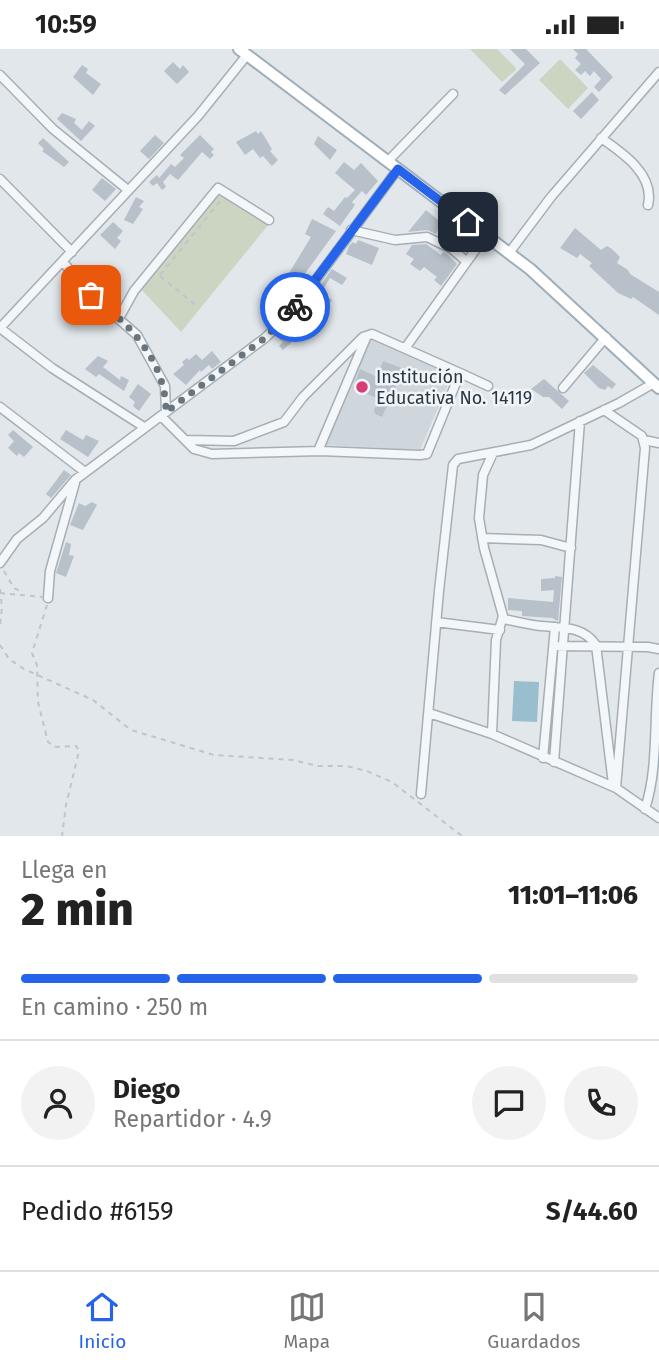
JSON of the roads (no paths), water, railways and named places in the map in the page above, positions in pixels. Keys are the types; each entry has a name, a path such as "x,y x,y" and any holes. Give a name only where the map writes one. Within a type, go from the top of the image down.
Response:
{"main road":[{"path":"243,52 509,253 606,337 656,385"}],"street":[{"path":"144,427 52,368 0,328 4,319 72,252 198,116 243,52"},
{"path":"509,253 601,138 659,72"},
{"path":"0,75 53,129 128,190"},
{"path":"388,162 453,94"},
{"path":"601,138 620,151 641,172 648,187 648,205"},
{"path":"1,560 17,539 43,518 75,480 265,338 292,312 398,169"},
{"path":"0,179 72,252"},
{"path":"119,318 134,291 218,187 269,220"},
{"path":"351,230 395,240 427,237 452,249 466,261"},
{"path":"405,347 486,235"},
{"path":"63,261 91,295 137,335 165,386 164,414 194,449 212,454 318,451 427,454 460,373"},
{"path":"187,440 234,441 284,422 303,397 367,335 372,334 488,386"},
{"path":"318,451 367,335"},
{"path":"564,389 606,337"},
{"path":"421,795 453,465 458,459 520,449 656,385"},
{"path":"0,407 85,472"},
{"path":"604,410 644,440 659,443"},
{"path":"543,758 571,548 580,421"},
{"path":"615,787 644,440"},
{"path":"492,453 483,475 479,518 503,619 496,640 492,734"},
{"path":"48,598 50,571 75,480"},
{"path":"482,538 541,540 571,548"},
{"path":"503,619 582,631 590,636 596,645 615,787"},
{"path":"436,622 500,630"},
{"path":"557,646 596,645 659,649"},
{"path":"554,762 557,646"},
{"path":"645,809 653,773 655,701 659,674"},
{"path":"429,713 492,734 615,787 659,818"}],"water":[{"path":"514,681 539,682 537,722 512,721"}],"place":[{"name":"Institución Educativa No. 14119","path":"362,387"}]}
